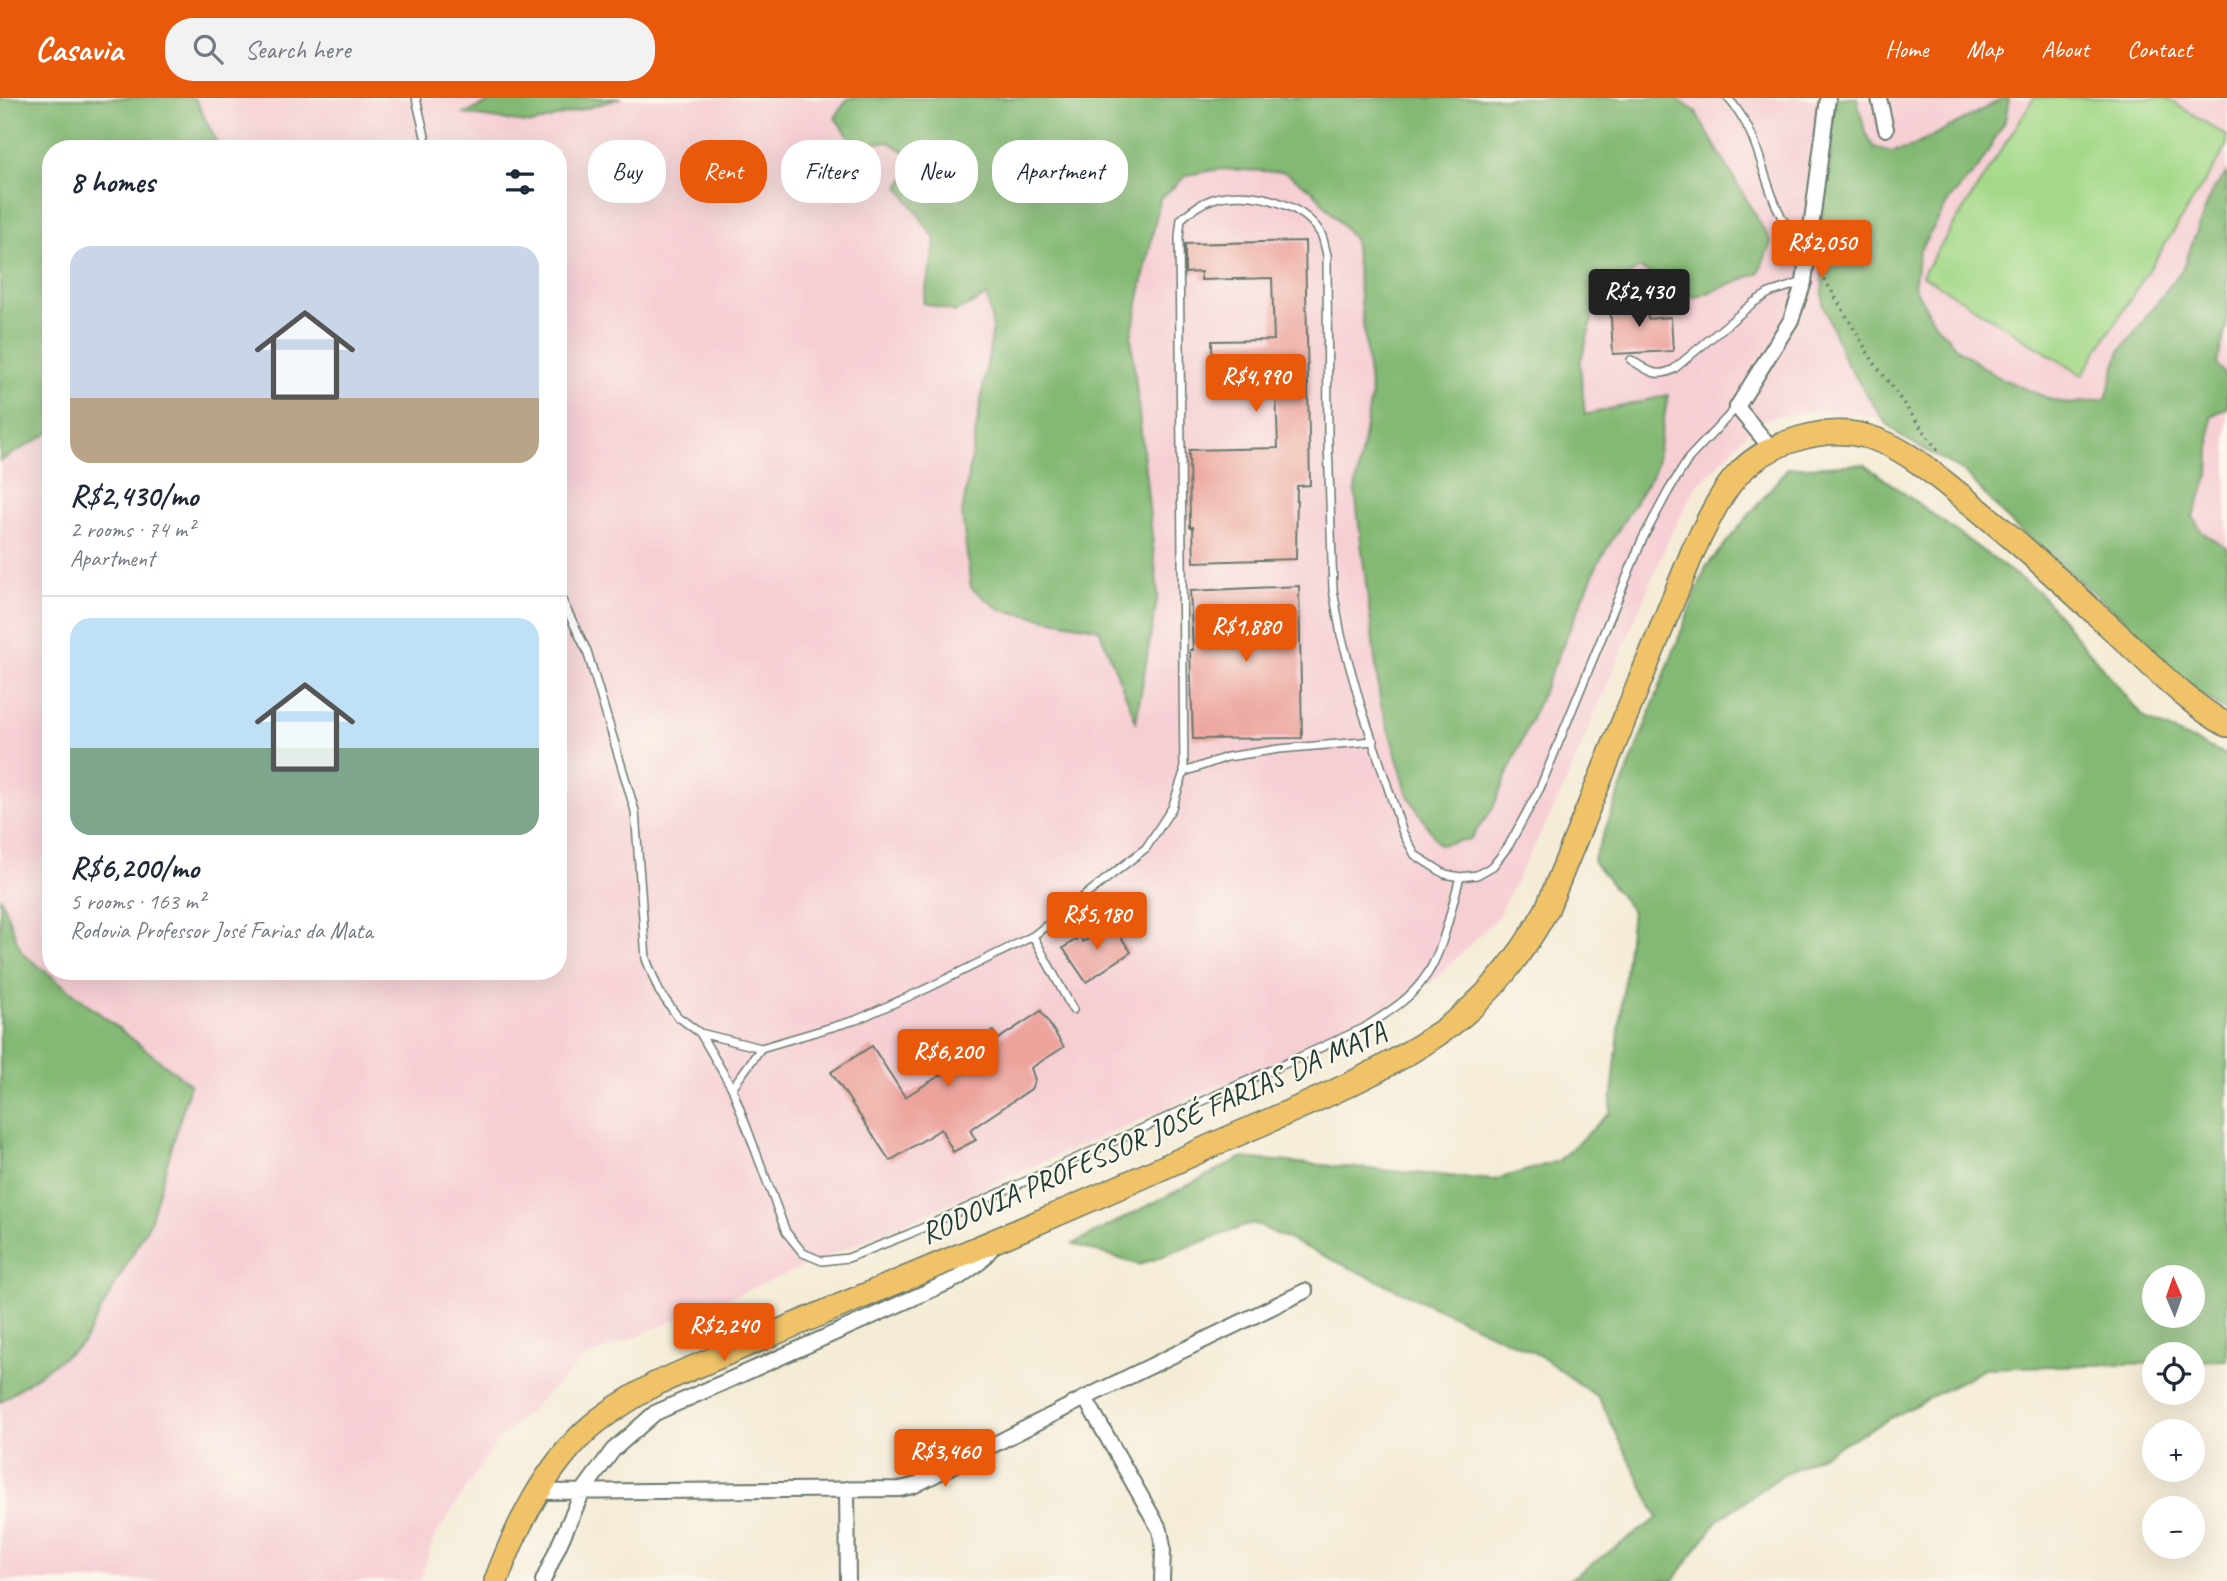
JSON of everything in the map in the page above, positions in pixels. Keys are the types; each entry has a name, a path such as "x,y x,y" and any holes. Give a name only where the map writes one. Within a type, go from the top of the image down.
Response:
{"main road":[{"path":"1771,447 1797,439 1850,433 1887,443 1908,455 1982,512 2167,679 2227,725"},
{"name":"RODOVIA PROFESSOR JOSÉ FARIAS DA MATA","path":"496,1581 538,1492 560,1461 587,1430 654,1384 1142,1177 1378,1069 1443,1031 1504,976 1528,944 1547,909 1693,551 1730,485 1743,469 1771,447"}],"street":[{"path":"1771,447 1737,407 1791,320 1804,282 1828,98"},
{"path":"1879,98 1886,129"},
{"path":"543,1581 583,1491 613,1450 655,1413 958,1278 980,1262 1002,1237"},
{"path":"538,1492 900,1489 914,1486 1085,1398 1305,1291"},
{"path":"1085,1398 1160,1530 1163,1547 1162,1581"},
{"path":"848,1489 848,1581"}],"lane":[{"path":"416,98 426,140"},
{"path":"1728,98 1740,112 1759,149 1782,219 1809,251"},
{"path":"567,610 587,651 635,811 646,959 659,991 677,1016 700,1033 761,1048 856,1020 1033,936 1146,848 1172,808 1184,772 1179,237 1181,219 1194,207 1215,198 1246,195 1288,206 1312,222 1322,235 1327,255 1328,442 1333,590 1341,635 1403,833 1416,855 1445,874 1460,877 1477,875 1493,866 1509,845 1540,788 1642,540 1689,458 1737,407"},
{"path":"1631,360 1653,373 1664,374 1674,369 1753,303 1769,293 1804,282"},
{"path":"1184,772 1227,757 1374,741"},
{"path":"700,1033 732,1088 786,1232 803,1253 822,1261 848,1258 909,1234 1364,1028 1401,1003 1423,980 1433,963 1460,877"},
{"path":"1033,936 1073,1010"},
{"path":"732,1088 761,1048"}],"path":[{"path":"1809,251 1873,361 1943,458"}],"shaded area":[{"path":"0,98 2227,98 2227,686 1926,425 1861,415 1808,412 1758,420 1715,469 1697,485 1671,534 1562,792 1498,916 1437,978 1332,1039 585,1358 497,1441 434,1538 420,1581 0,1581"}],"green space":[{"path":"0,98 195,98 216,140 42,140 42,437 0,461"},
{"path":"498,98 621,98 532,124 464,114"},
{"path":"848,98 1675,98 1695,111 1771,242 1759,273 1695,298 1639,268 1598,297 1580,364 1585,415 1668,395 1655,470 1598,563 1492,810 1470,839 1439,845 1408,795 1380,701 1355,491 1371,396 1354,239 1312,190 1285,172 1219,169 1187,175 1160,199 1131,337 1158,593 1136,721 1099,629 1001,610 971,588 962,514 993,329 987,296 955,312 923,303 936,240 910,203 978,203 978,140 895,140 895,146 889,142 881,142 881,140 852,140 835,118"},
{"path":"1834,98 1857,98 1865,132 1874,147 1891,152 1910,148 2004,98 2009,98 2005,121 1979,167 1950,199 1919,252 1914,287 1935,324 1960,351 1998,377 2052,400 2069,404 2106,399 2119,353 2183,268 2212,191 2227,173 2227,330 2217,364 2227,378 2227,408 2211,416 2209,475 2193,517 2202,532 2227,548 2227,712 2192,688 2160,660 2124,619 2011,523 1964,472 1902,437 1885,422 1845,361 1823,304 1821,220 1829,174"},
{"path":"2034,98 2166,98 2227,136 2227,147 2082,375 1922,275"},
{"path":"1864,464 2040,593 2145,719 2227,755 2227,1360 2205,1361 2205,1342 2142,1342 2142,1363 1986,1368 1783,1475 1719,1519 1673,1581 1567,1581 1658,1518 1599,1398 1539,1355 1253,1223 1139,1265 1073,1244 1241,1158 1494,1180 1558,1161 1610,1113 1632,911 1593,861 1706,567 1788,468"},
{"path":"0,896 22,953 42,969 42,980 57,980 190,1084 150,1222 83,1343 0,1402"}],"building":[{"path":"1305,241 1310,485 1297,486 1296,559 1194,562 1193,527 1190,527 1189,450 1278,448 1276,391 1213,393 1212,341 1274,340 1272,278 1201,280 1201,272 1185,273 1185,244"},
{"path":"1646,299 1648,319 1671,317 1673,351 1613,354 1610,301"},
{"path":"1299,586 1302,738 1193,739 1190,591"},
{"path":"1111,923 1131,952 1086,982 1063,948 1080,937 1083,942"},
{"path":"1041,1011 1064,1047 1031,1068 1035,1080 1031,1089 970,1130 976,1140 953,1152 941,1129 890,1161 831,1072 872,1046 905,1097 952,1068 947,1062 993,1031 998,1039"}]}
